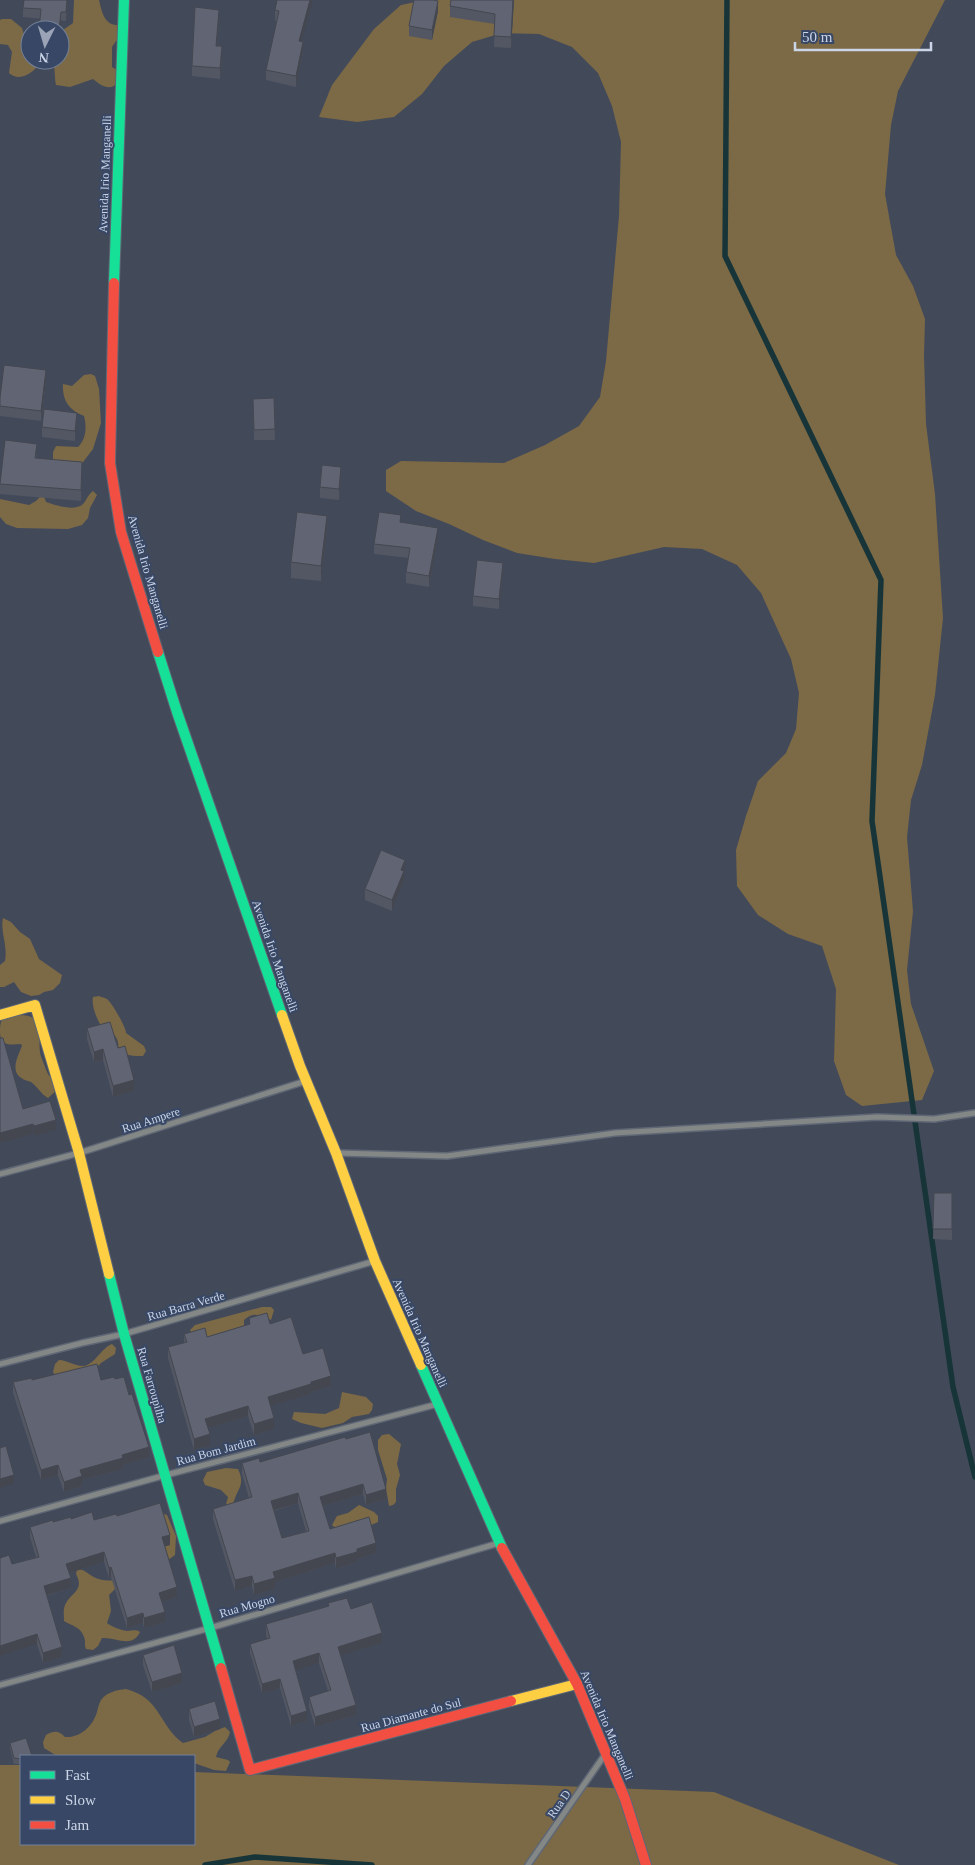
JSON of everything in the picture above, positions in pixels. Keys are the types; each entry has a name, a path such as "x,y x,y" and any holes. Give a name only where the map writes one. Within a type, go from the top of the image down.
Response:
{"street":[{"name":"Avenida Irio Manganelli","path":"124,0 111,363 110,463 121,532 177,712 306,1081 336,1153 376,1262 499,1543 577,1684 625,1799 646,1865"},
{"name":"Rua Farroupilha","path":"0,1015 35,1005 79,1153 124,1334 250,1770"},
{"name":"Rua Ampere","path":"0,1174 79,1153 306,1081"},
{"path":"336,1153 447,1156 615,1134 877,1117 934,1119 975,1113"},
{"name":"Rua Barra Verde","path":"0,1364 124,1334 376,1262"},
{"name":"Rua Bom Jardim","path":"0,1521 166,1475 438,1404"},
{"name":"Rua Mogno","path":"0,1685 210,1628 499,1543"},
{"name":"Rua Diamante do Sul","path":"250,1770 577,1684"},
{"name":"Rua D","path":"528,1865 606,1753"}],"shaded area":[{"path":"74,0 99,0 105,18 111,24 121,25 120,40 116,41 112,47 112,67 117,70 118,82 112,87 103,86 93,79 70,87 56,85 54,70 70,70 70,25 73,23"},
{"path":"425,0 945,0 898,91 891,125 885,194 896,255 913,286 925,319 926,424 935,494 943,618 935,695 922,765 911,800 907,837 913,911 907,970 911,1004 934,1071 922,1100 862,1106 846,1095 834,1061 836,989 822,946 788,934 758,915 737,886 736,850 746,816 758,781 786,753 796,729 799,693 791,659 761,593 737,565 702,549 664,547 594,563 517,553 416,511 386,491 386,470 401,461 504,463 545,445 579,426 600,397 606,361 619,216 621,142 612,106 598,73 572,47 539,34 502,33 472,42 444,66 422,94 394,117 357,122 319,117 332,85 374,29 401,5"},
{"path":"11,19 20,26 20,70 34,70 27,75 18,77 9,73 12,52 8,45 0,44 0,20"},
{"path":"91,374 95,376 99,389 101,423 93,449 80,466 53,460 53,452 56,446 78,447 85,433 84,416 70,408 65,400 63,384 72,386 84,375"},
{"path":"93,491 97,495 90,508 88,518 82,525 68,529 17,528 6,524 0,517 0,499 29,505 43,494 46,502 65,507 75,507 83,504"},
{"path":"3,918 11,922 30,939 39,959 62,975 60,983 53,990 31,996 21,992 14,982 0,987 0,965 5,961 6,955 2,928"},
{"path":"99,996 107,999 112,1005 126,1033 144,1046 146,1051 143,1056 133,1056 118,1049 116,1037 105,1031 96,1015 93,997"},
{"path":"18,1015 35,1019 38,1024 42,1059 48,1074 57,1086 57,1090 48,1098 31,1082 19,1076 16,1072 15,1068 21,1044 6,1044 0,1037 2,1019"},
{"path":"262,1307 271,1307 274,1310 271,1320 260,1315 247,1317 244,1320 244,1331 216,1339 193,1336 190,1330 195,1325"},
{"path":"112,1344 116,1348 115,1354 95,1369 57,1378 53,1372 55,1364 59,1360 80,1366 87,1365"},
{"path":"342,1392 366,1397 373,1404 372,1410 369,1414 352,1417 343,1423 322,1428 292,1419 294,1412 325,1414 339,1408"},
{"path":"389,1434 401,1444 397,1464 400,1475 396,1489 396,1502 389,1506 386,1488 387,1479 378,1450 378,1440 382,1435"},
{"path":"226,1468 238,1469 241,1485 235,1497 233,1507 225,1508 228,1497 221,1490 205,1485 203,1480 207,1472"},
{"path":"359,1505 374,1512 378,1516 378,1522 371,1525 338,1530 332,1525 337,1516 348,1513"},
{"path":"161,1513 167,1515 176,1536 175,1555 168,1560 151,1549"},
{"path":"77,1569 84,1570 103,1580 121,1579 117,1587 109,1595 111,1611 107,1623 122,1630 138,1631 140,1632 137,1637 128,1641 102,1638 98,1646 93,1650 86,1649 85,1638 81,1631 64,1621 65,1605 79,1584 76,1574"},
{"path":"126,1689 138,1693 146,1699 169,1729 183,1743 205,1737 225,1727 230,1732 229,1736 216,1757 230,1762 226,1771 214,1770 195,1763 195,1755 55,1755 44,1748 43,1742 46,1735 56,1732 65,1737 70,1737 80,1734 88,1728 94,1720 103,1697"},
{"path":"0,1765 20,1765 20,1845 195,1845 195,1772 714,1792 899,1865 0,1865"}],"building":[{"path":"24,0 67,0 66,12 61,12 60,20 40,20 41,9 23,8"},
{"path":"277,0 310,0 299,41 303,42 296,76 266,70 279,11 275,10"},
{"path":"414,0 438,1 432,30 409,26"},
{"path":"451,0 513,0 511,37 494,36 495,14 450,6"},
{"path":"195,7 219,10 216,46 222,46 220,68 192,66"},
{"path":"4,365 46,370 41,411 0,406"},
{"path":"274,398 275,429 254,430 253,399"},
{"path":"44,409 77,413 75,431 42,427"},
{"path":"5,440 37,444 35,458 82,462 81,490 0,484"},
{"path":"322,465 341,467 339,489 320,487"},
{"path":"297,512 327,516 321,566 291,562"},
{"path":"379,512 401,515 400,522 438,528 429,576 406,572 410,548 374,544"},
{"path":"477,560 503,563 499,599 473,596"},
{"path":"381,850 405,860 401,870 404,871 392,900 365,889"},
{"path":"110,1022 118,1048 125,1046 134,1080 113,1086 103,1049 94,1052 87,1028"},
{"path":"0,1038 3,1038 23,1109 50,1101 56,1120 0,1133"},
{"path":"934,1193 952,1193 952,1229 933,1229"},
{"path":"267,1313 270,1324 291,1317 303,1354 323,1348 331,1376 268,1397 274,1418 254,1424 248,1406 205,1419 210,1434 194,1439 168,1347 187,1342 184,1334 205,1328 207,1337 250,1324 249,1318"},
{"path":"97,1364 101,1380 124,1377 129,1395 132,1394 149,1447 122,1455 123,1458 80,1470 82,1476 64,1482 58,1465 41,1470 13,1382 32,1378 32,1380"},
{"path":"370,1432 386,1489 366,1495 363,1484 320,1497 330,1529 369,1517 376,1543 357,1549 357,1552 336,1558 335,1553 273,1572 275,1578 254,1584 252,1576 235,1580 213,1509 252,1497 242,1463 259,1458 260,1462 345,1437 346,1439","holes":["298,1493 309,1531 282,1538 271,1501"]},
{"path":"6,1446 14,1475 0,1479 0,1448"},
{"path":"160,1503 170,1535 162,1537 177,1587 159,1593 165,1612 144,1618 143,1613 127,1618 111,1567 109,1568 104,1552 66,1564 71,1578 44,1586 62,1647 43,1653 37,1634 0,1646 0,1558 9,1555 12,1564 39,1557 30,1527 53,1520 53,1522 71,1517 71,1519 92,1512 94,1520 116,1514 117,1516"},
{"path":"347,1598 351,1609 372,1602 382,1633 338,1647 356,1705 315,1717 309,1697 331,1690 319,1653 293,1661 307,1711 291,1716 280,1679 262,1684 250,1644 270,1638 266,1624 329,1606 328,1603"},
{"path":"174,1645 182,1673 152,1682 143,1655"},
{"path":"215,1701 220,1719 194,1727 189,1709"},
{"path":"26,1738 32,1755 20,1755 20,1759 14,1758 10,1743"}],"waterway":[{"path":"727,0 725,256 881,580 872,821 953,1387 975,1477"},
{"path":"205,1865 255,1857 372,1865"}],"traffic: fast":[{"path":"114,283 124,0"},
{"path":"158,652 282,1015"},
{"path":"109,1274 124,1334 221,1668"},
{"path":"421,1365 502,1548"}],"traffic: slow":[{"path":"0,1015 35,1005 79,1153 109,1274"},
{"path":"282,1015 300,1066 336,1153 375,1261 421,1365"},
{"path":"511,1701 577,1684"}],"traffic: jam":[{"path":"114,283 110,463 121,532 158,652"},
{"path":"502,1548 577,1684 625,1799 646,1865"},
{"path":"221,1668 250,1770 511,1701"}]}
